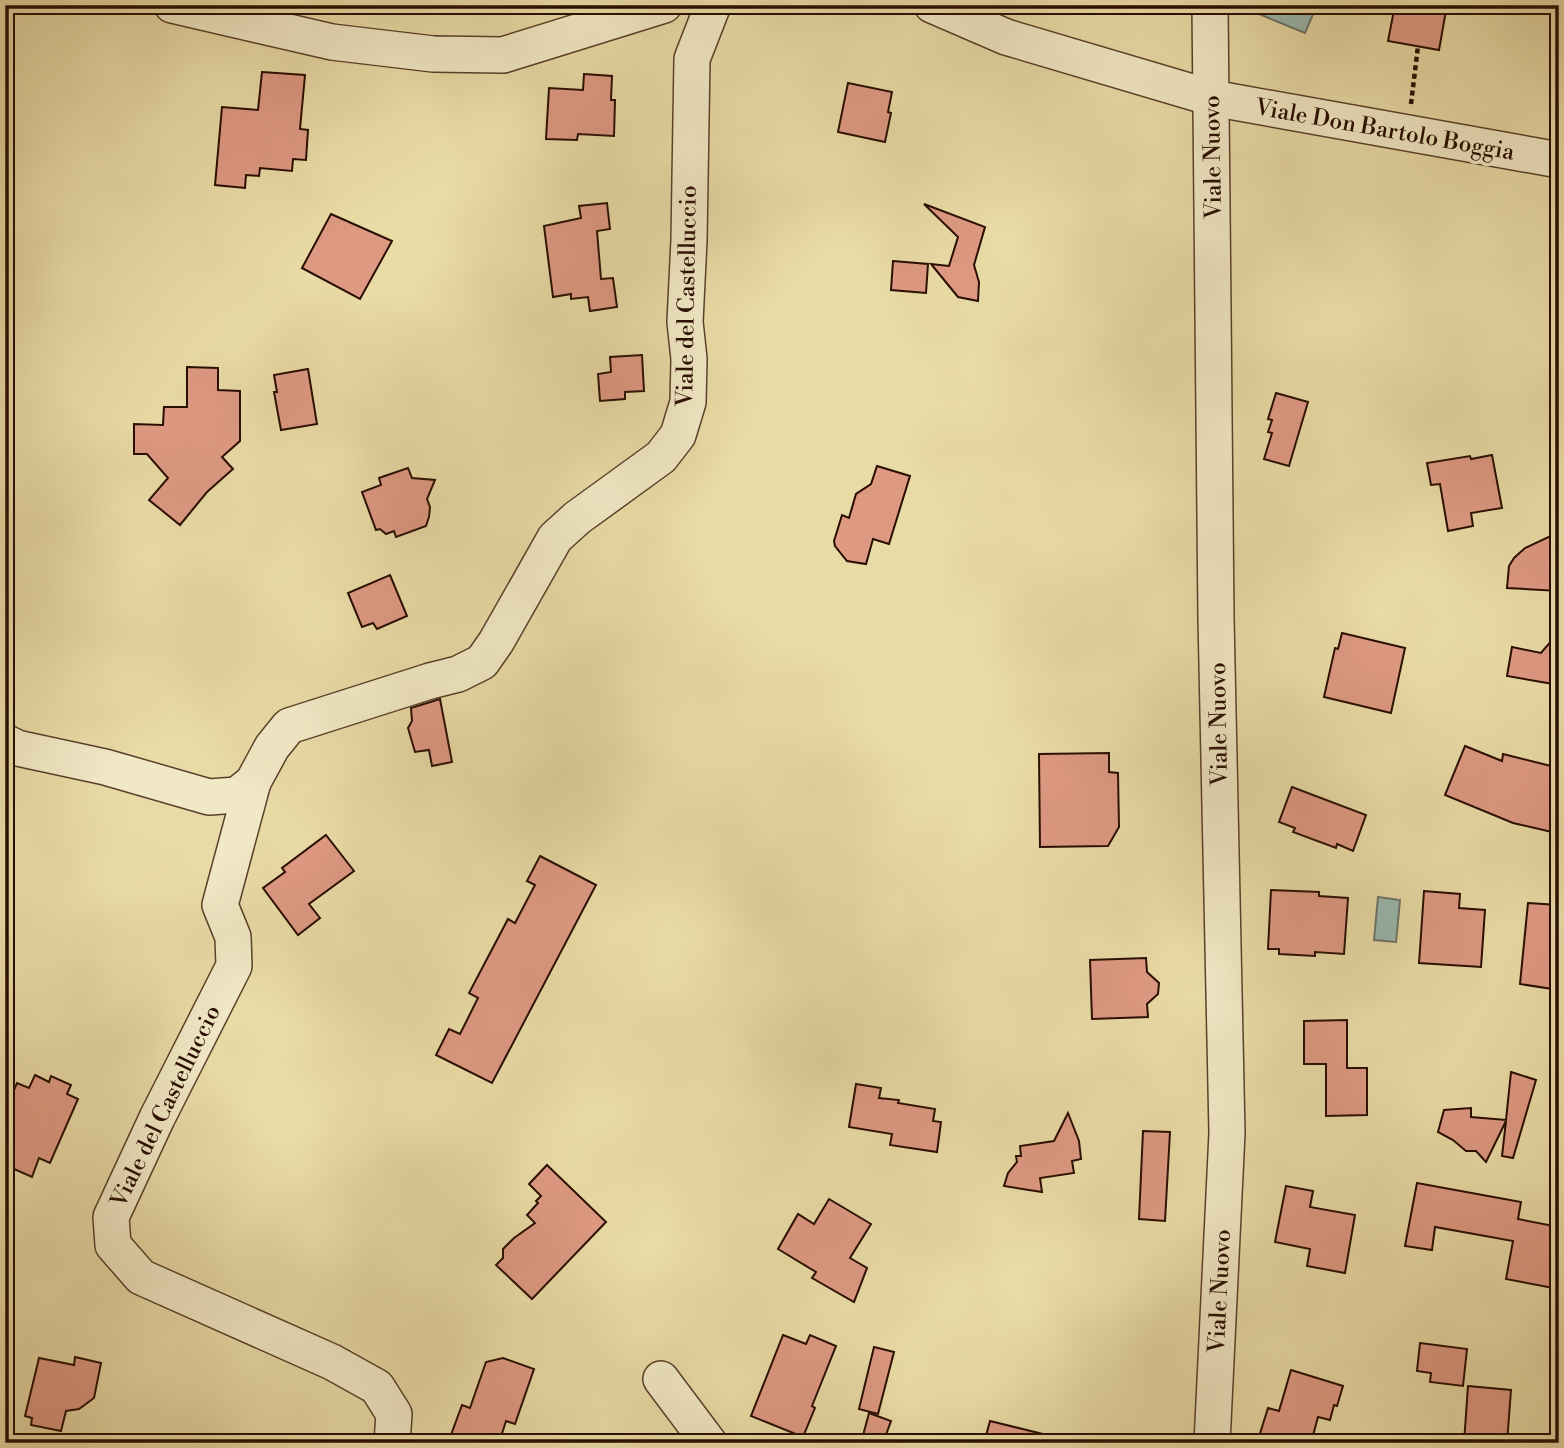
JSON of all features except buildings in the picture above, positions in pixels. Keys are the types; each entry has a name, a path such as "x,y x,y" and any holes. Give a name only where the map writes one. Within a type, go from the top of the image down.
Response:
{"street":[{"path":"172,5 297,19 332,42 433,54 503,55 664,5"},
{"name":"Viale del Castelluccio","path":"392,1443 394,1413 377,1387 332,1362 141,1277 113,1245 111,1217 157,1118 234,966 233,937 220,905 253,782 272,747 289,726 458,674 482,662 555,538 577,518 661,457 678,435 688,402 689,359 685,321 692,59 713,5"},
{"path":"932,5 1006,37 1212,98"},
{"name":"Viale Nuovo","path":"1210,5 1217,632 1227,1133 1212,1443"},
{"name":"Viale Don Bartolo Boggia","path":"1212,98 1559,160"},
{"path":"5,742 17,748 105,767 209,797 237,795 253,782"},
{"path":"661,1379 709,1443"}],"path":[{"path":"1407,133 1418,46"}],"water":[{"path":"1263,5 1317,5 1305,33 1259,14"},
{"path":"1378,897 1400,900 1396,942 1374,940"}]}
